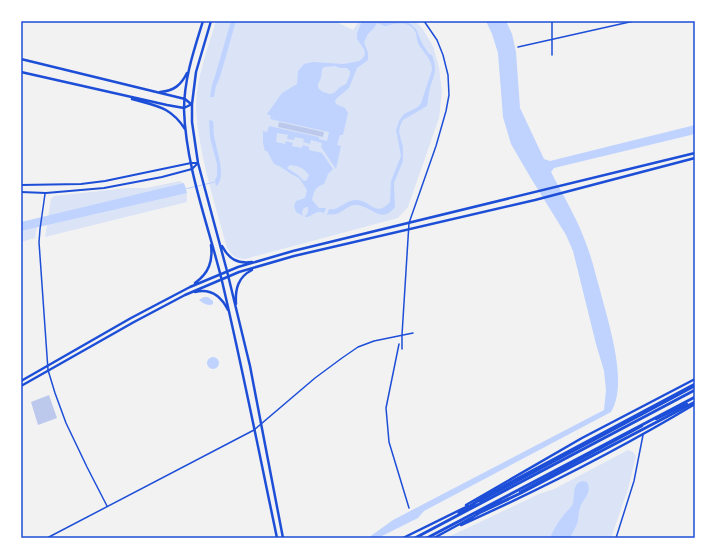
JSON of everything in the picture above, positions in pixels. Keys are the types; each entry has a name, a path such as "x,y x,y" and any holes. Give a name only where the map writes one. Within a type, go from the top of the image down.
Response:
{"highway":[{"path":"440,525 487,495 674,395 695,386"},
{"path":"415,538 695,390"},
{"path":"426,538 695,397"},
{"path":"444,529 521,493 695,402"}],"main road":[{"path":"157,92 174,89 187,75 202,21"},
{"path":"211,21 196,72 192,104 192,122 198,164 229,276 250,366 283,538"},
{"path":"193,53 188,70 184,108 192,169 230,314 277,538"},
{"path":"21,59 185,99 192,104"},
{"path":"21,72 184,108 192,104"},
{"path":"114,93 164,108 178,119 186,131"},
{"path":"21,381 131,318 190,287 227,271 293,251 533,194 695,153"},
{"path":"21,386 128,325 185,295 229,276 294,256 408,228 535,200 695,158"},
{"path":"190,287 204,276 210,266 212,253 209,235"},
{"path":"219,242 228,256 236,261 243,263 260,261"},
{"path":"237,312 236,294 241,277 259,266"},
{"path":"185,295 201,291 216,294 222,300 230,314"},
{"path":"455,512 582,438 695,379"},
{"path":"403,538 455,512 488,498 695,386"},
{"path":"443,533 514,501 643,435 695,402"},
{"path":"434,538 655,420 695,402"}],"street":[{"path":"402,349 408,228 436,146 449,95 448,75 443,55 437,40 424,21"},
{"path":"552,21 552,55"},
{"path":"518,47 634,21"},
{"path":"21,185 81,184 105,181 191,162 198,164"},
{"path":"21,192 46,193 104,188 162,177 192,169 198,164"},
{"path":"46,193 40,229 40,261 48,370 66,423 107,506"},
{"path":"47,538 254,430 315,378 358,347 374,341 413,333"},
{"path":"399,344 386,408 389,442 409,508"},
{"path":"616,538 634,481 643,435"}],"shaded area":[{"path":"216,21 335,21 353,30 359,21 415,21 422,28 433,46 439,67 442,92 439,118 408,207 398,218 245,259 236,257 231,253 227,248 208,178 197,124 196,107 200,74"},
{"path":"180,181 185,187 187,193 187,202 45,237 51,199 54,196 127,188 146,188"},
{"path":"37,227 35,238 21,242 21,231"},
{"path":"628,450 633,452 636,456 628,489 611,538 446,538 539,494 554,489"}],"water":[{"path":"231,21 236,21 214,97 210,97 212,85"},
{"path":"362,21 405,21 416,29 422,43 429,54 432,55 435,67 427,106 403,120 400,126 399,132 403,147 403,161 394,183 395,207 390,212 381,215 362,206 353,205 336,214 327,215 329,209 336,208 353,200 362,201 377,209 385,207 390,202 391,181 401,156 396,130 399,121 404,114 418,107 421,103 432,70 430,60 417,41 414,29 407,24 398,23 385,26 377,23 368,34 364,42 368,53 368,60 357,68 349,88 335,101 336,104 345,108 348,113 343,135 340,135 337,145 341,146 336,169 321,147 322,143 311,140 310,144 303,142 304,139 295,137 294,140 287,139 288,135 277,133 276,142 285,144 286,141 293,143 292,146 302,148 303,145 309,147 309,150 322,153 333,169 328,174 324,184 319,186 313,194 312,200 319,208 326,208 324,213 318,212 305,217 308,212 308,207 303,209 303,216 296,212 294,206 296,201 305,198 307,190 299,178 274,164 267,151 265,151 263,131 267,132 269,126 319,137 319,139 327,141 329,132 270,119 271,116 267,114 282,93 297,84 298,71 304,64 313,62 344,64 359,61 363,58 365,54 364,49 357,39 357,33","holes":["335,66 347,68 350,71 346,84 334,93 330,94 323,92 318,88 322,69 324,67","290,165 298,166 305,170 309,175 307,180 304,181 287,168"]},
{"path":"486,21 506,21 512,34 516,52 520,108 544,159 550,161 695,125 695,134 554,168 551,172 584,239 608,318 618,369 616,400 611,412 424,511 418,518 378,538 368,538 393,520 604,410 606,390 604,371 573,251 566,235 511,144 503,117 498,53"},
{"path":"209,120 213,121 214,138 221,171 221,177 216,186 215,180 217,176 217,164 210,138"},
{"path":"184,183 187,193 21,231 21,222"},
{"path":"204,297 208,297 213,301 213,304 207,305 199,300"},
{"path":"211,357 215,357 219,363 215,369 211,369 207,365 207,361"},
{"path":"582,481 587,482 589,489 580,507 577,524 570,538 550,538 564,514 572,506 575,487"}],"building":[{"path":"279,122 324,132 323,137 278,127"},
{"path":"49,395 57,418 38,425 31,402"}],"waterway":[{"path":"185,189 215,182"}]}
